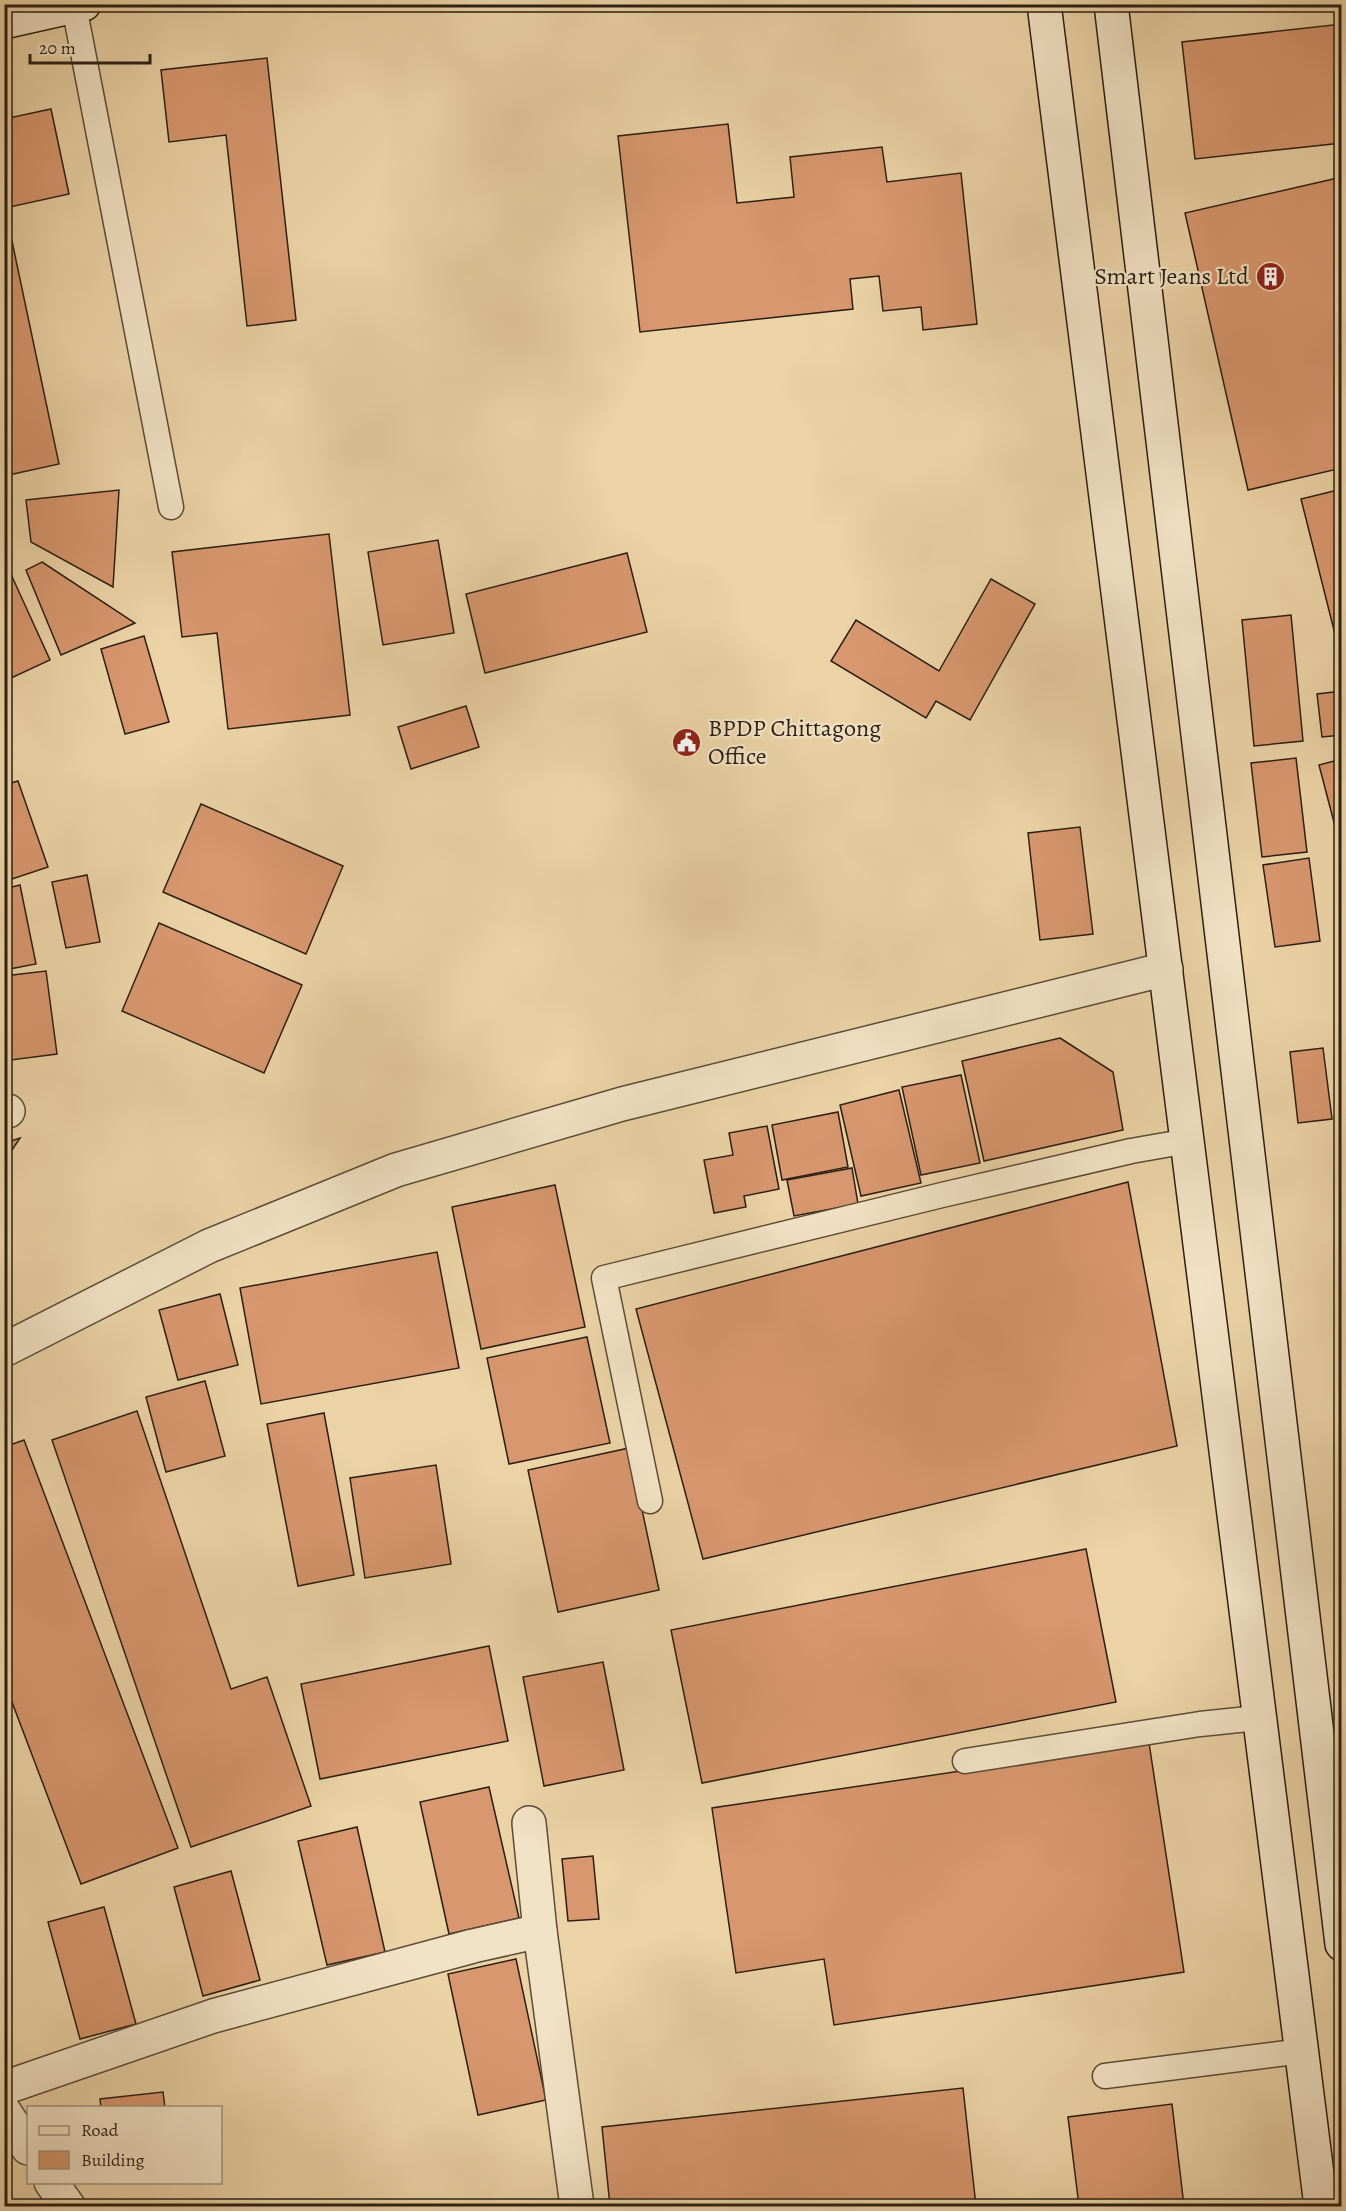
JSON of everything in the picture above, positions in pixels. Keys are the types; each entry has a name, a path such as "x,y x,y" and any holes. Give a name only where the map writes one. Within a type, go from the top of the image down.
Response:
{"street":[{"path":"1044,4 1321,2206"},
{"path":"1111,4 1332,1787 1341,1944"},
{"path":"4,22 79,5"},
{"path":"4,1350 209,1246 396,1170 622,1104 1166,969"},
{"path":"528,1822 540,1931 577,2206"},
{"path":"4,2088 213,2016 473,1946 540,1931"},
{"path":"4,2111 27,2146"}],"lane":[{"path":"79,5 171,507"},
{"path":"650,1501 604,1278 1020,1177 1131,1151 1188,1141"},
{"path":"965,1761 1200,1724 1258,1718"},
{"path":"1105,2076 1302,2051"}],"building":[{"path":"1342,24 1342,143 1195,159 1182,42"},
{"path":"267,58 296,320 247,326 226,135 169,142 161,70"},
{"path":"51,109 69,194 5,208 59,464 4,476 4,119"},
{"path":"728,124 737,203 794,197 790,157 882,147 887,182 961,173 977,324 923,330 921,307 883,311 879,276 850,279 853,309 640,332 618,136"},
{"name":"Smart Jeans Ltd","path":"1342,177 1342,468 1248,490 1185,213"},
{"path":"1342,489 1342,662 1301,499"},
{"path":"119,490 113,587 31,542 26,500"},
{"path":"329,534 350,715 228,729 217,633 182,637 172,552"},
{"path":"438,540 454,633 383,645 368,552"},
{"path":"627,553 647,632 485,673 466,594"},
{"path":"4,559 50,660 9,679 4,669"},
{"path":"42,562 135,623 61,655 26,570"},
{"path":"991,579 1035,604 970,720 936,701 926,718 831,661 856,620 939,671"},
{"path":"1291,615 1303,741 1254,746 1242,620"},
{"path":"144,636 169,722 125,734 101,649"},
{"path":"1342,691 1342,735 1322,737 1317,694"},
{"path":"466,706 479,747 411,769 398,727"},
{"path":"1296,758 1307,852 1262,857 1251,763"},
{"path":"1342,759 1342,853 1319,765"},
{"path":"18,781 48,867 6,881 4,785"},
{"path":"201,804 343,866 306,954 163,892"},
{"path":"1080,827 1093,934 1040,940 1028,833"},
{"path":"1309,858 1320,941 1275,947 1263,865"},
{"path":"87,875 100,942 66,948 52,882"},
{"path":"20,885 36,964 4,970 4,889"},
{"path":"159,923 302,985 264,1073 122,1011"},
{"path":"46,971 57,1054 11,1060 6,1021 4,1022 4,976"},
{"path":"1060,1038 1113,1072 1123,1130 984,1161 962,1061"},
{"path":"1323,1048 1332,1119 1298,1123 1290,1052"},
{"path":"961,1075 980,1163 921,1175 902,1087"},
{"path":"899,1090 921,1183 861,1196 840,1105"},
{"path":"838,1112 848,1167 782,1180 772,1125"},
{"path":"767,1126 779,1189 744,1196 746,1207 714,1213 704,1160 733,1155 729,1133"},
{"path":"20,1138 4,1162 4,1143"},
{"path":"852,1168 858,1204 794,1216 787,1180"},
{"path":"1128,1182 1177,1446 703,1559 636,1309"},
{"path":"555,1185 585,1327 481,1349 452,1207"},
{"path":"437,1252 459,1368 261,1404 240,1288"},
{"path":"220,1294 238,1365 178,1380 159,1310"},
{"path":"587,1337 610,1443 509,1464 487,1358"},
{"path":"205,1381 225,1456 166,1472 146,1397"},
{"path":"137,1411 231,1689 267,1677 311,1806 191,1847 52,1440"},
{"path":"324,1413 354,1575 298,1586 267,1424"},
{"path":"24,1440 178,1848 81,1884 4,1681 4,1447"},
{"path":"629,1448 659,1590 558,1612 528,1470"},
{"path":"436,1465 451,1564 365,1578 350,1478"},
{"path":"1086,1549 1116,1702 702,1783 671,1630"},
{"path":"489,1646 508,1741 320,1779 301,1684"},
{"path":"603,1662 624,1770 544,1786 523,1677"},
{"path":"1149,1743 1184,1972 834,2025 824,1959 736,1973 712,1808"},
{"path":"489,1787 519,1918 449,1934 420,1802"},
{"path":"357,1827 385,1952 327,1965 298,1841"},
{"path":"593,1856 599,1919 568,1921 562,1859"},
{"path":"231,1871 260,1980 203,1996 174,1887"},
{"path":"104,1907 136,2024 80,2039 48,1922"},
{"path":"516,1959 546,2100 478,2115 448,1974"},
{"path":"963,2088 976,2206 610,2206 602,2127"},
{"path":"163,2092 165,2106 101,2106 100,2099"},
{"path":"1172,2104 1184,2206 1079,2206 1068,2117"}],"place":[{"name":"Smart Jeans Ltd","path":"1270,276"},
{"name":"BPDP Chittagong Office","path":"687,742"}]}
